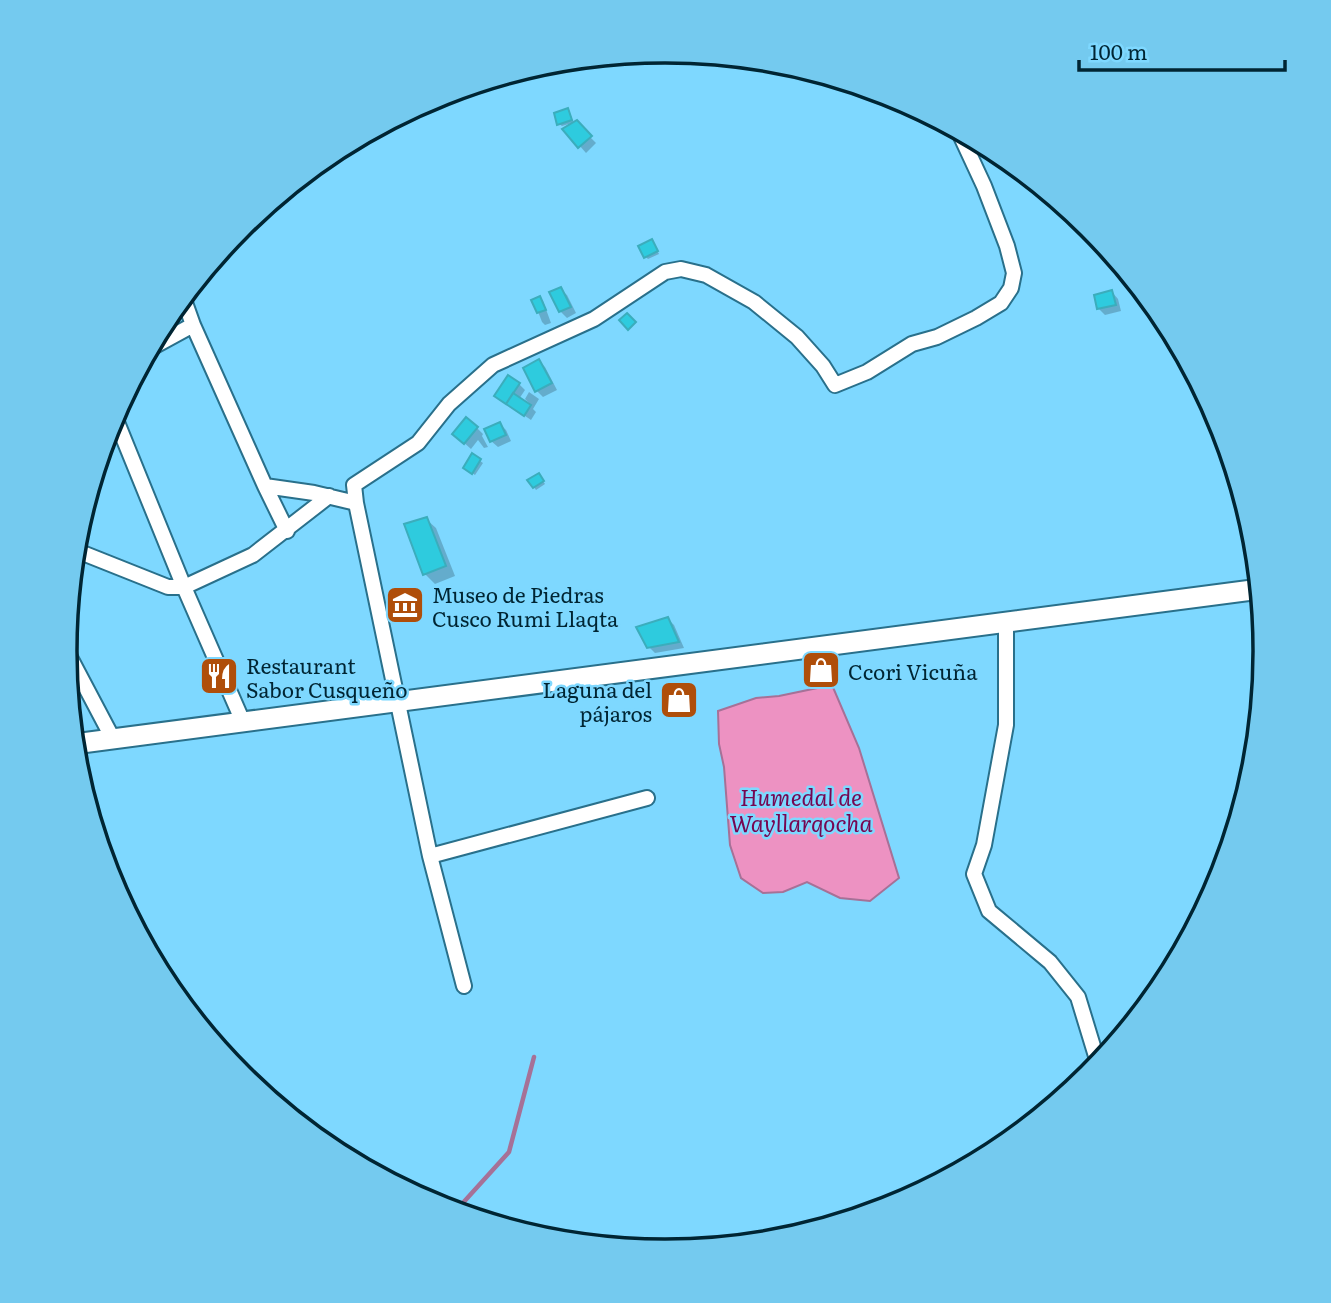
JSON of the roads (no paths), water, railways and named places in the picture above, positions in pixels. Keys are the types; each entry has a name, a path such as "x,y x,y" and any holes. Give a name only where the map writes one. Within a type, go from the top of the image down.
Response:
{"highway":[{"path":"84,743 1251,590"}],"street":[{"path":"464,986 430,856 354,485 418,443 449,404 493,365 594,319 665,272 681,269 706,275 754,302 797,337 823,366 835,385 867,372 912,344 937,337 976,318 1001,303 1011,288 1014,273 989,198 965,145"},
{"path":"187,309 287,531"},
{"path":"167,339 193,325"},
{"path":"120,430 243,722"},
{"path":"265,486 314,493 356,503"},
{"path":"85,554 168,587 184,587 253,555 329,496"},
{"path":"1006,623 1006,725 984,845 974,874 989,911 1050,962 1078,997 1095,1054"},
{"path":"78,672 113,739"},
{"path":"430,856 647,798"}],"water":[{"name":"Humedal de Wayllarqocha","path":"832,685 859,748 899,878 870,901 840,898 807,882 783,892 763,893 741,878 730,845 718,711 756,698"}],"waterway":[{"path":"462,1204 509,1152 534,1057"}],"place":[{"name":"Museo de Piedras Cusco Rumi Llaqta","path":"405,605"},
{"name":"Ccori Vicuña","path":"821,670"},
{"name":"Restaurant Sabor Cusqueño","path":"219,676"},
{"name":"Laguna del pájaros","path":"679,700"}]}
